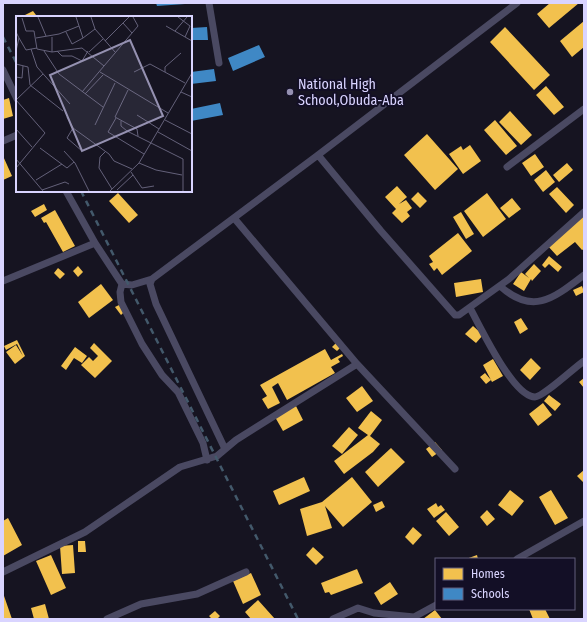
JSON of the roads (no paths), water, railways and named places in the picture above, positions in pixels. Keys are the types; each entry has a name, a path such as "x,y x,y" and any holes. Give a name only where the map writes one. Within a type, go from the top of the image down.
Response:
{"street":[{"path":"209,3 219,63"},
{"path":"122,284 132,285 152,278 318,155 517,3"},
{"path":"3,70 16,97"},
{"path":"507,167 584,109"},
{"path":"3,140 16,135"},
{"path":"318,155 381,231 455,315 459,315 470,308 500,286 533,259 584,212"},
{"path":"67,192 95,243 122,284 120,292 121,302 142,344 162,375 178,392 203,443 207,460"},
{"path":"234,218 357,364 455,469"},
{"path":"3,281 95,243"},
{"path":"500,286 509,294 524,300 544,302 584,275"},
{"path":"152,278 150,284 156,304 226,449"},
{"path":"470,308 498,360 517,386 527,395 536,397 546,392 584,361"},
{"path":"3,572 85,532 180,467 217,456 236,440 357,364"},
{"path":"519,558 584,521"},
{"path":"108,619 141,604 197,594 246,572"},
{"path":"333,619 358,608 374,613 415,618 435,606"}],"railway":[{"path":"3,37 16,62"},
{"path":"82,192 298,619"}],"place":[{"name":"National High School,Obuda-Aba","path":"290,92"}]}
